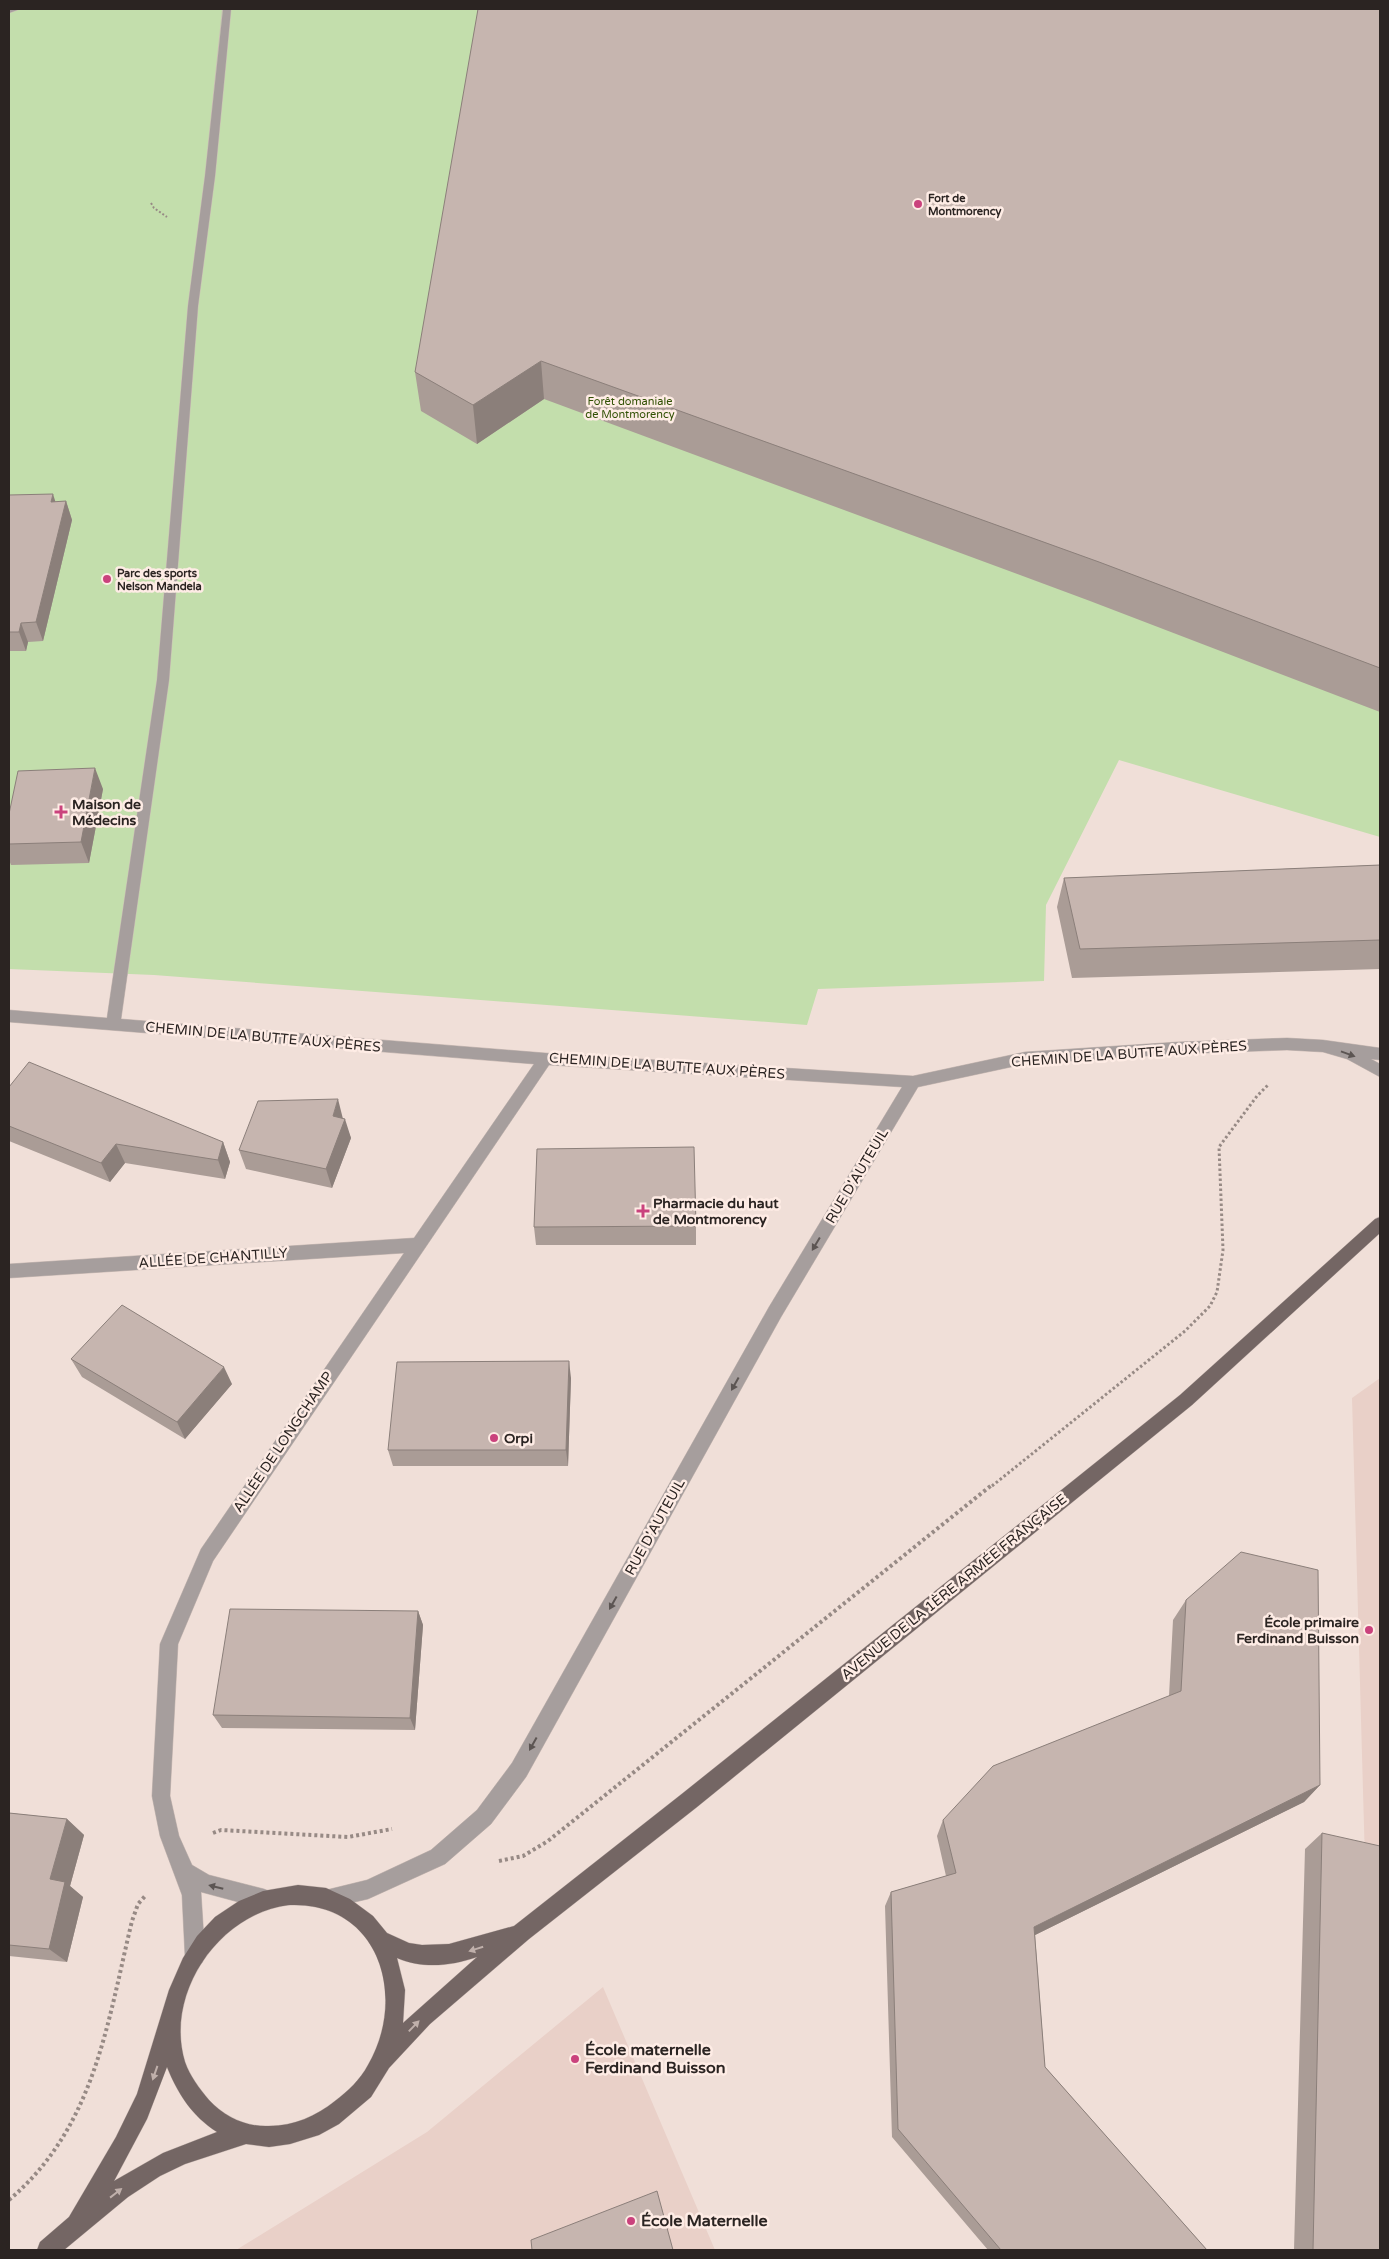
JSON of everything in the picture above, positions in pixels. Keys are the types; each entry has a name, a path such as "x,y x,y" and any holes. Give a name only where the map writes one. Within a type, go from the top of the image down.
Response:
{"main road":[{"name":"AVENUE DE LA 1ÈRE ARMÉE FRANÇAISE","path":"381,2061 423,2016 522,1932 690,1800 1186,1400 1379,1225"},
{"name":"AVENUE DE LA 1ÈRE ARMÉE FRANÇAISE","path":"78,2223 120,2150 147,2096 184,1973 204,1941 232,1915 264,1899 296,1893 329,1898 358,1914 380,1940 393,1973 396,2011 386,2050 381,2061 367,2086 337,2114 304,2132 266,2138 230,2130 203,2111 183,2082 172,2048 173,2010"},
{"name":"AVENUE DE LA 1ÈRE ARMÉE FRANÇAISE","path":"380,1940 408,1953 439,1956 473,1950 522,1932"},
{"name":"AVENUE DE LA 1ÈRE ARMÉE FRANÇAISE","path":"48,2250 78,2223 130,2183 168,2161 203,2146 248,2134"}],"street":[{"path":"9,10 16,9"},
{"path":"113,1025 163,680 193,306 210,176 227,9"},
{"name":"CHEMIN DE LA BUTTE AUX PÈRES","path":"9,1016 545,1059 913,1082 1025,1058 1178,1048 1287,1044 1319,1046"},
{"path":"1319,1046 1380,1054"},
{"path":"1319,1046 1350,1054 1380,1071"},
{"name":"ALLÉE DE LONGCHAMP","path":"195,1956 192,1895 170,1836 161,1796 168,1644 207,1554 545,1059"},
{"name":"RUE D'AUTEUIL","path":"329,1898 368,1889 438,1858 484,1817 519,1770 775,1312 913,1082"},
{"name":"ALLÉE DE CHANTILLY","path":"9,1270 417,1245"},
{"path":"182,1867 205,1884 264,1899"}],"path":[{"path":"463,1835 498,1861 509,1862 532,1851 1185,1331 1210,1306 1217,1292 1221,1274 1223,1250 1219,1147 1257,1096 1319,1046"},
{"path":"9,2200 22,2189 50,2158 79,2111 98,2064 138,1904 182,1867 214,1832 221,1830 348,1837 400,1827"}],"shaded area":[{"name":"École primaire Ferdinand Buisson","path":"1380,1378 1380,2250 1365,1862 1352,1398"},
{"name":"École maternelle Ferdinand Buisson","path":"603,1987 715,2250 236,2250 427,2132"}],"green space":[{"name":"Forêt domaniale de Montmorency","path":"9,9 1380,9 1380,837 1119,760 1046,905 1044,981 818,989 807,1025 154,975 9,969"}],"building":[{"name":"Fort de Montmorency","path":"478,9 1380,9 1380,668 1099,562 541,361 473,405 415,372"},
{"path":"53,494 51,502 66,501 36,622 21,623 19,632 9,632 9,495"},
{"path":"95,768 81,842 9,844 9,814 18,771"},
{"path":"1380,865 1380,940 1080,949 1064,878"},
{"path":"29,1062 223,1142 218,1160 116,1144 101,1163 9,1126 9,1087"},
{"path":"338,1099 333,1116 345,1119 326,1169 239,1150 258,1101"},
{"path":"694,1147 696,1226 534,1227 537,1149"},
{"path":"122,1305 224,1367 177,1422 71,1359"},
{"path":"569,1361 566,1450 388,1450 397,1362"},
{"path":"1241,1552 1318,1570 1320,1785 1034,1927 1045,2067 1207,2250 1001,2250 898,2129 891,1892 956,1873 943,1820 993,1766 1181,1691 1186,1600"},
{"path":"230,1609 418,1611 410,1718 213,1715"},
{"path":"9,1813 67,1819 50,1879 65,1882 49,1949 9,1945"},
{"path":"1322,1833 1380,1846 1380,2250 1313,2250"},
{"name":"École Maternelle","path":"657,2191 673,2250 532,2250 531,2240"}],"place":[{"name":"Fort de Montmorency","path":"918,204"},
{"name":"Parc des sports Nelson Mandela","path":"107,579"},
{"name":"Maison de Médecins","path":"61,812"},
{"name":"Pharmacie du haut de Montmorency","path":"643,1211"},
{"name":"Orpi","path":"494,1438"},
{"name":"École primaire Ferdinand Buisson","path":"1369,1630"},
{"name":"École maternelle Ferdinand Buisson","path":"575,2059"},
{"name":"École Maternelle","path":"631,2221"}]}
